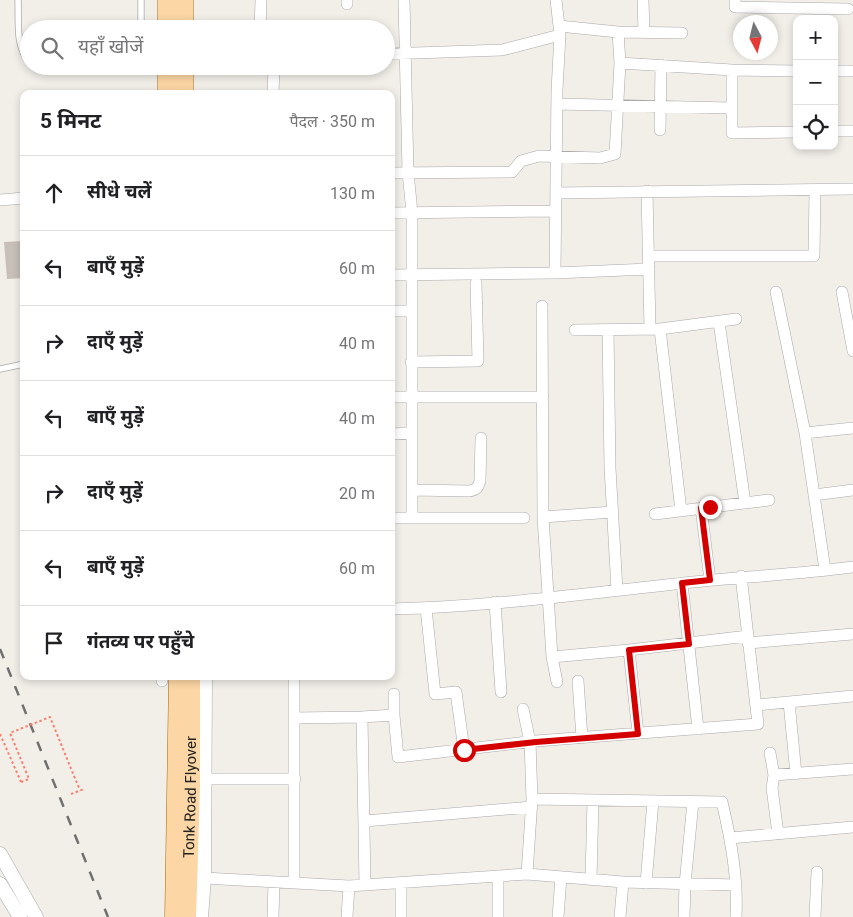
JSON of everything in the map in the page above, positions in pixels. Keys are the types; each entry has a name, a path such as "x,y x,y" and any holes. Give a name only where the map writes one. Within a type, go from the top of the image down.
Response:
{"main road":[{"path":"167,0 167,20"},
{"path":"184,0 184,20"},
{"path":"167,75 167,90"},
{"path":"184,75 184,90"},
{"name":"Tonk Road Flyover","path":"167,680 174,917"},
{"name":"Tonk Road Flyover","path":"187,917 191,680"}],"street":[{"path":"260,0 260,20"},
{"path":"404,0 408,172 412,213 412,518"},
{"path":"555,273 560,31 556,0"},
{"path":"643,0 644,31"},
{"path":"735,0 735,7 848,8"},
{"path":"395,54 502,50 560,31 682,33"},
{"path":"395,173 512,172 521,162 539,156 600,158 615,154 620,63 618,32"},
{"path":"620,63 732,70 793,70"},
{"path":"660,130 661,65"},
{"path":"732,70 732,132 793,132"},
{"path":"838,71 851,71"},
{"path":"273,90 274,75"},
{"path":"557,104 731,108"},
{"path":"838,131 853,131"},
{"path":"556,193 853,189"},
{"path":"649,256 814,256 815,190"},
{"path":"647,192 649,268 655,329 681,511"},
{"path":"0,200 20,198"},
{"path":"395,213 555,211"},
{"path":"395,275 555,273 649,268"},
{"path":"411,362 478,361 476,283"},
{"path":"776,292 805,433 825,570"},
{"path":"842,292 853,351"},
{"path":"542,306 543,517 552,657 557,682"},
{"path":"395,311 411,311"},
{"path":"575,330 655,329 736,319"},
{"path":"719,322 745,503"},
{"path":"608,330 610,468 617,590"},
{"path":"395,397 543,397"},
{"path":"805,433 853,428"},
{"path":"395,434 412,434"},
{"path":"412,490 469,491 479,487 481,438"},
{"path":"814,495 853,490"},
{"path":"655,514 770,500"},
{"path":"701,508 710,580"},
{"path":"543,517 613,512"},
{"path":"395,518 524,518"},
{"path":"395,609 549,598 741,576 853,567"},
{"path":"394,694 398,757 530,742 758,724 741,576"},
{"path":"682,583 698,729"},
{"path":"495,602 501,692"},
{"path":"426,608 434,694 456,692 464,750"},
{"path":"552,657 689,644 853,634"},
{"path":"629,650 638,734"},
{"path":"201,917 204,878 205,680"},
{"path":"294,680 294,883"},
{"path":"578,682 582,738"},
{"path":"756,705 853,696"},
{"path":"789,702 796,774"},
{"path":"523,709 530,742 532,803 526,874"},
{"path":"295,718 394,715"},
{"path":"362,717 365,885"},
{"path":"770,753 774,775 772,788 778,834"},
{"path":"774,775 853,770"},
{"path":"204,779 294,779"},
{"path":"365,821 532,803 592,800 722,802 730,838 736,884 736,917"},
{"path":"590,880 592,800"},
{"path":"646,883 653,801"},
{"path":"684,917 685,884 693,802"},
{"path":"730,838 853,827"},
{"path":"0,854 36,917"},
{"path":"815,917 817,872"},
{"path":"204,878 349,886 526,874 623,882 736,884"},
{"path":"498,876 498,917"},
{"path":"558,917 561,877"},
{"path":"273,917 274,882"},
{"path":"620,917 623,882"},
{"path":"401,917 402,883"},
{"path":"0,884 20,917"},
{"path":"347,917 349,886"}],"lane":[{"path":"18,0 20,46"},
{"path":"141,0 141,20"},
{"path":"0,368 20,365"}],"path":[{"path":"0,734 21,782 28,779 10,733 50,717 80,790"},
{"path":"71,794 84,789"}],"building":[{"path":"20,241 20,278 7,279 4,242"}],"railway":[{"path":"0,649 108,917"}],"route":[{"path":"464,750 638,734 629,650 689,644 682,583 710,580 701,508 710,507"}]}
